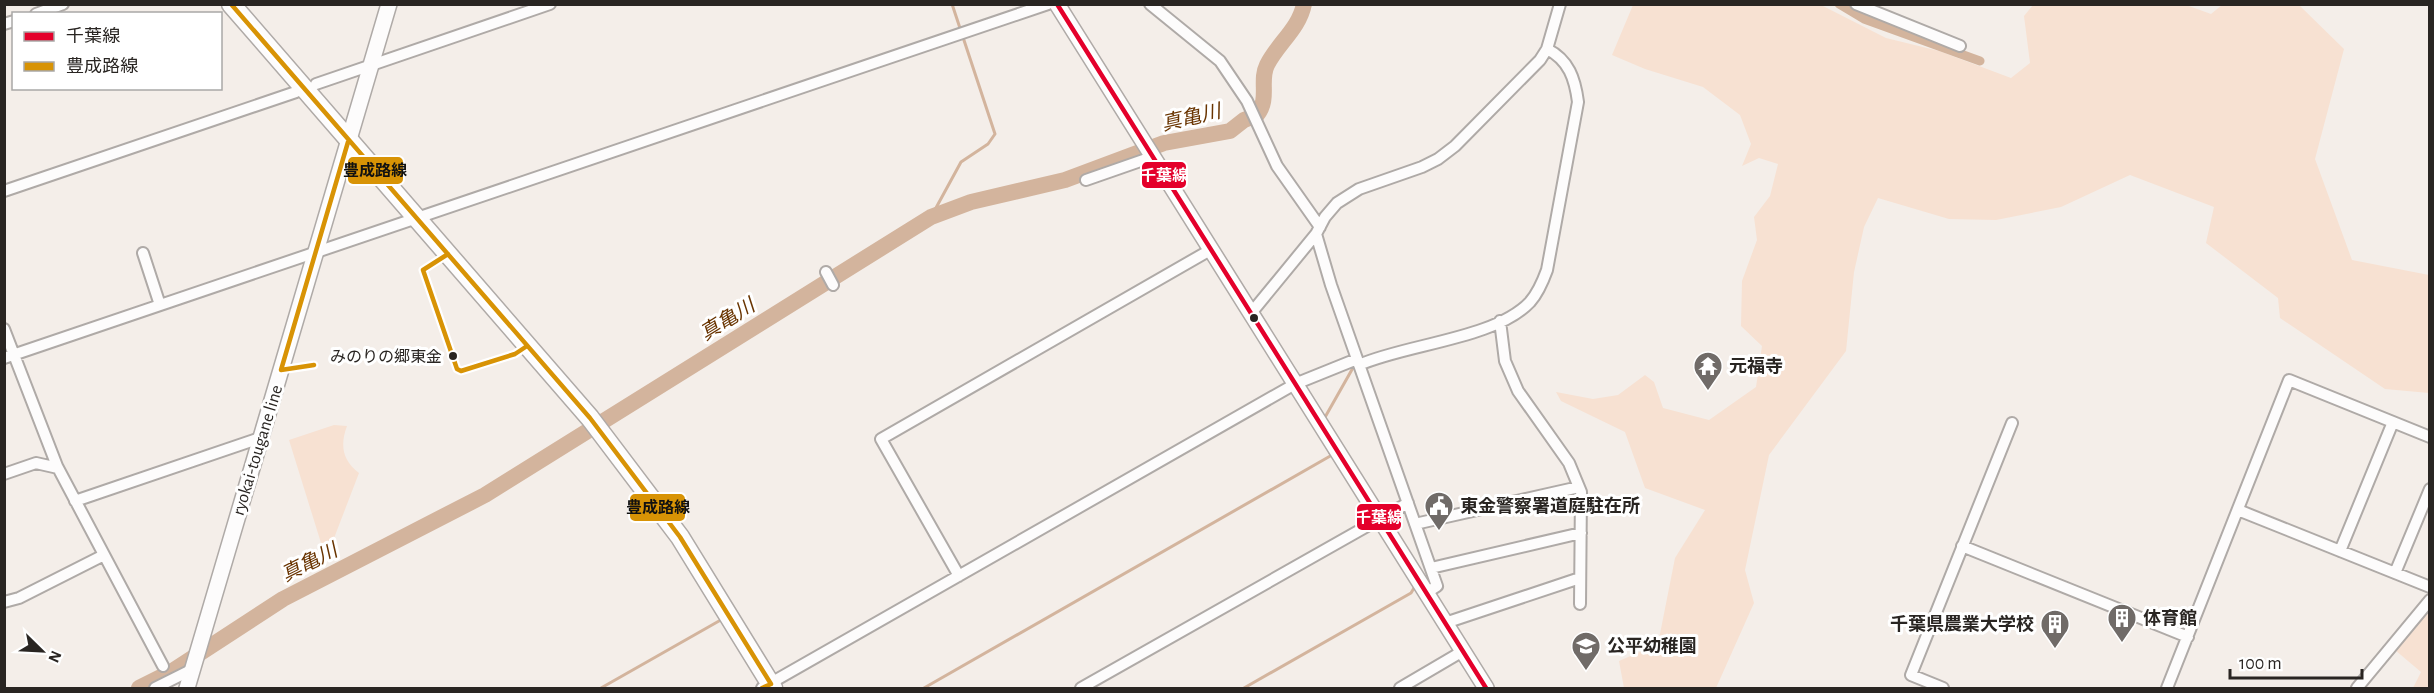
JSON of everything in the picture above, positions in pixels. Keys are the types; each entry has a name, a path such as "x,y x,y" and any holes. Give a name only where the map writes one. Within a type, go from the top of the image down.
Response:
{"highway":[{"path":"219,4 296,92 348,142"},
{"path":"231,4 306,89 348,142 590,418 680,537 769,687"}],"street":[{"path":"41,12 63,4"},
{"name":"ryokai-tougane line","path":"187,688 389,4"},
{"path":"316,84 550,4"},
{"path":"9,356 1048,4"},
{"path":"1057,4 1486,688"},
{"path":"1150,4 1220,61 1247,101 1276,166 1318,230 1358,362 1437,586 1426,593"},
{"path":"1252,312 1337,203 1359,189 1422,168 1446,152 1540,60 1547,49 1560,4"},
{"path":"1856,4 1960,46"},
{"path":"769,687 1295,384 1396,351 1440,344 1500,321 1530,302 1547,270 1578,102 1576,84 1568,67 1559,55 1547,49"},
{"path":"4,191 296,92"},
{"path":"1086,180 1152,157"},
{"path":"959,576 881,439 1212,249"},
{"path":"143,253 160,305"},
{"path":"826,272 833,285"},
{"path":"1500,321 1505,361 1518,391 1569,463 1580,487 1580,604"},
{"path":"4,329 9,356 58,468 163,666"},
{"path":"2167,688 2289,380 2430,437"},
{"path":"2340,551 2393,422"},
{"path":"1943,688 1911,675 2012,423"},
{"path":"75,501 260,438"},
{"path":"4,474 36,463 58,468"},
{"path":"1415,524 1580,487"},
{"path":"2395,573 2430,489"},
{"path":"1081,688 1407,502"},
{"path":"2238,510 2430,587"},
{"path":"1431,568 1581,533"},
{"path":"1962,546 2188,637"},
{"path":"4,602 19,598 104,555"},
{"path":"1445,623 1580,578"},
{"path":"2357,688 2430,600"},
{"path":"1400,688 1462,651"},
{"path":"155,688 193,669"}],"shaded area":[{"path":"1633,5 1821,5 1886,38 1939,51 2011,78 2030,63 2024,16 2033,5 2186,5 2211,14 2222,5 2299,5 2344,49 2315,159 2352,260 2429,275 2429,393 2385,389 2280,318 2278,298 2206,243 2214,207 2130,175 2061,207 1996,220 1949,219 1878,198 1864,227 1854,272 1846,351 1769,455 1745,570 1754,603 1716,688 1624,688 1619,661 1658,644 1675,558 1705,510 1645,488 1625,432 1561,401 1556,392 1593,399 1618,395 1645,375 1654,382 1663,408 1709,420 1756,387 1762,346 1741,326 1742,281 1757,240 1754,217 1770,196 1778,164 1759,158 1742,166 1751,144 1740,115 1703,87 1645,69 1612,55"},
{"path":"334,425 347,426 344,452 349,463 359,473 326,559 289,440"},
{"path":"2423,613 2429,613 2429,688 2413,688 2421,672 2395,650"}],"waterway":[{"path":"931,217 961,162 988,144 995,134 952,4"},
{"name":"真亀川","path":"139,688 171,672 283,599 485,495 931,217 971,202 1065,180 1164,143 1230,131 1244,120 1257,115 1261,109 1267,65 1298,21 1304,4"},
{"path":"1839,4 1864,19 1980,61"},
{"path":"1324,419 1354,366"},
{"path":"924,688 1332,455 1330,453"},
{"path":"1244,688 1411,593 1414,588"},
{"path":"601,688 719,621"}],"transit line":[{"name":"豊成路線","path":"231,4 590,418 680,537 771,684 762,688"},
{"name":"千葉線","path":"1057,4 1486,688"},
{"name":"豊成路線","path":"314,365 281,370 348,142"},
{"name":"豊成路線","path":"448,254 423,270 457,369 461,371 515,354 527,346"}],"place":[{"name":"みのりの郷東金","path":"453,356"},
{"name":"元福寺","path":"1708,392"},
{"name":"東金警察署道庭駐在所","path":"1439,532"},
{"name":"体育館","path":"2122,644"},
{"name":"千葉県農業大学校","path":"2055,650"},
{"name":"公平幼稚園","path":"1586,672"}]}
